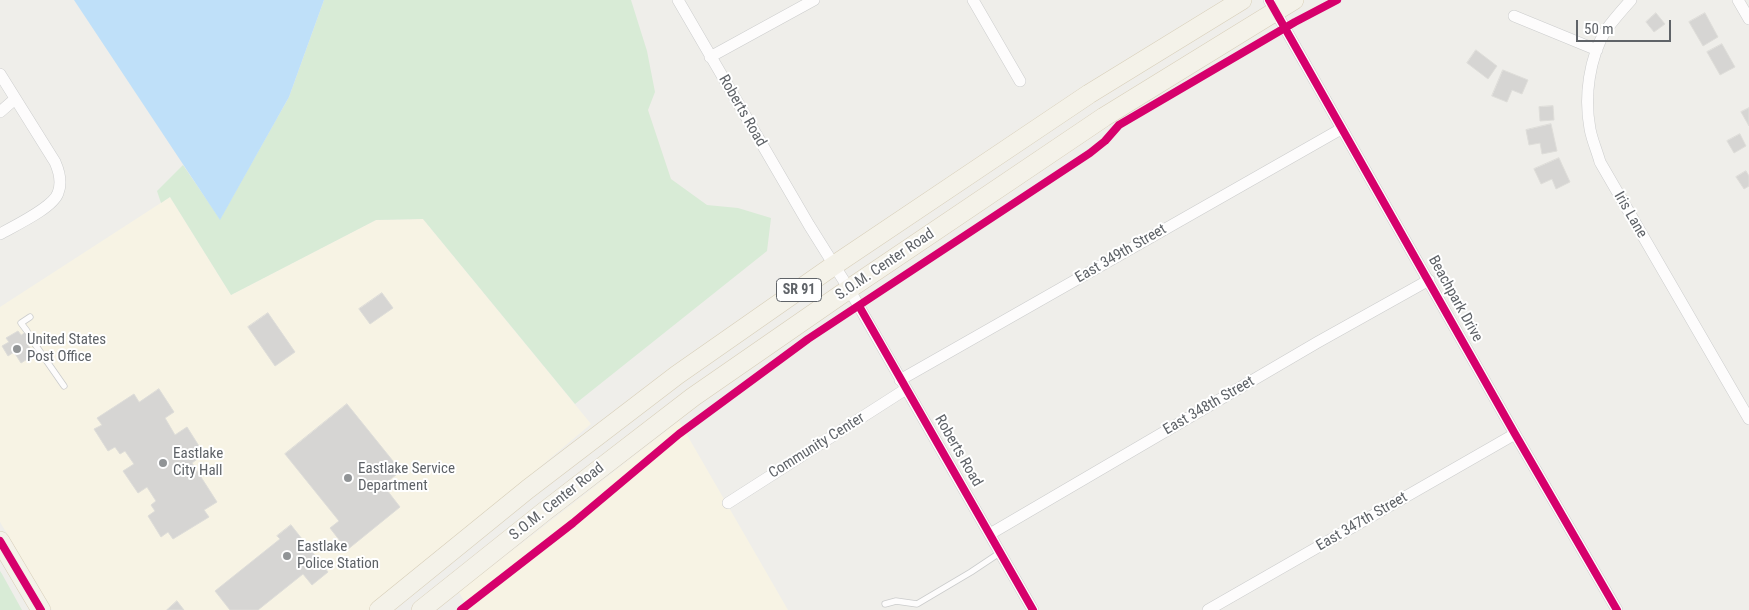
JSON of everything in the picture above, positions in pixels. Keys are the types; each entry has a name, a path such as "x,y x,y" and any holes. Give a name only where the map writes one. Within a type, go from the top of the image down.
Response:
{"main road":[{"name":"S.O.M. Center Road","path":"379,610 528,489 677,375 833,266 1089,94 1242,0"},
{"name":"S.O.M. Center Road","path":"421,610 544,510 693,397 1104,117 1273,6 1294,0"},
{"path":"0,541 41,610"}],"street":[{"name":"Roberts Road","path":"678,0 833,266 849,289 1034,610"},
{"path":"710,57 814,0"},
{"path":"973,0 1020,81"},
{"name":"Iris Lane","path":"1631,0 1606,32 1597,50 1590,79 1588,106 1590,130 1600,162 1749,419"},
{"path":"1738,0 1749,19"},
{"name":"Beachpark Drive","path":"1273,6 1341,129 1617,610"},
{"path":"1514,16 1597,50"},
{"path":"0,74 60,173 58,192 54,200 0,234"},
{"path":"0,112 15,99"},
{"name":"East 349th Street","path":"903,385 1341,129"},
{"name":"East 348th Street","path":"990,534 1318,342 1429,280"},
{"name":"Community Center","path":"728,503 903,385"},
{"name":"East 347th Street","path":"1208,610 1515,434"}],"lane":[{"path":"27,331 21,323 30,318"},
{"path":"32,340 64,386"},
{"path":"885,604 896,601 917,604 1001,552"}],"shaded area":[{"path":"170,197 231,295 376,220 423,219 591,424 370,610 52,610 0,522 0,307"},
{"path":"679,421 788,610 469,610 459,592"}],"green space":[{"path":"324,0 631,0 647,51 655,92 648,110 671,179 707,205 738,208 771,218 767,251 575,404 423,219 376,220 231,295 170,197 161,203 157,191 183,165 220,219 289,97"},
{"path":"0,571 2,574 22,610 0,610"}],"water":[{"path":"74,0 324,0 289,97 220,220"}],"building":[{"path":"1656,13 1665,24 1654,32 1646,22"},
{"path":"1705,13 1718,37 1703,46 1689,22"},
{"path":"1722,44 1735,67 1720,75 1707,52"},
{"path":"1476,50 1497,66 1488,79 1467,63"},
{"path":"1503,70 1528,80 1522,94 1512,90 1507,102 1492,96"},
{"path":"1553,106 1554,120 1540,121 1539,107"},
{"path":"1749,108 1749,126 1741,112"},
{"path":"1551,124 1557,151 1542,154 1540,143 1529,145 1526,130"},
{"path":"1740,134 1746,146 1734,153 1727,141"},
{"path":"1559,158 1570,182 1556,189 1552,179 1541,184 1534,169"},
{"path":"1746,171 1749,176 1749,186 1744,189 1736,177"},
{"path":"382,293 393,308 370,324 359,309"},
{"path":"268,313 295,352 275,366 248,327"},
{"name":"United States Post Office","path":"29,330 35,338 27,343 34,355 21,363 14,352 8,356 2,346 9,342 6,338 18,331 21,335"},
{"name":"Eastlake City Hall","path":"159,389 174,412 165,418 175,435 187,427 204,454 192,463 217,502 204,510 209,517 173,539 168,532 161,537 148,516 155,511 151,505 156,501 147,487 138,493 123,471 134,464 125,451 120,454 115,447 108,451 94,429 102,425 97,418 134,394 139,402"},
{"name":"Eastlake Service Department","path":"347,404 401,471 383,485 400,507 347,550 330,528 339,521 285,454"},
{"name":"Eastlake Police Station","path":"291,525 328,572 312,585 303,574 258,610 230,610 215,591 280,539 277,536"},
{"path":"177,601 184,610 167,610"}],"cycle path":[{"path":"1269,0 1617,610"},
{"path":"461,610 573,523 679,434 808,339 1090,153 1105,141 1119,125 1295,22 1337,0"},
{"path":"859,306 1033,610"},
{"path":"0,541 41,610"}],"place":[{"name":"United States Post Office","path":"17,349"},
{"name":"Eastlake City Hall","path":"163,463"},
{"name":"Eastlake Service Department","path":"348,478"},
{"name":"Eastlake Police Station","path":"287,556"}]}
